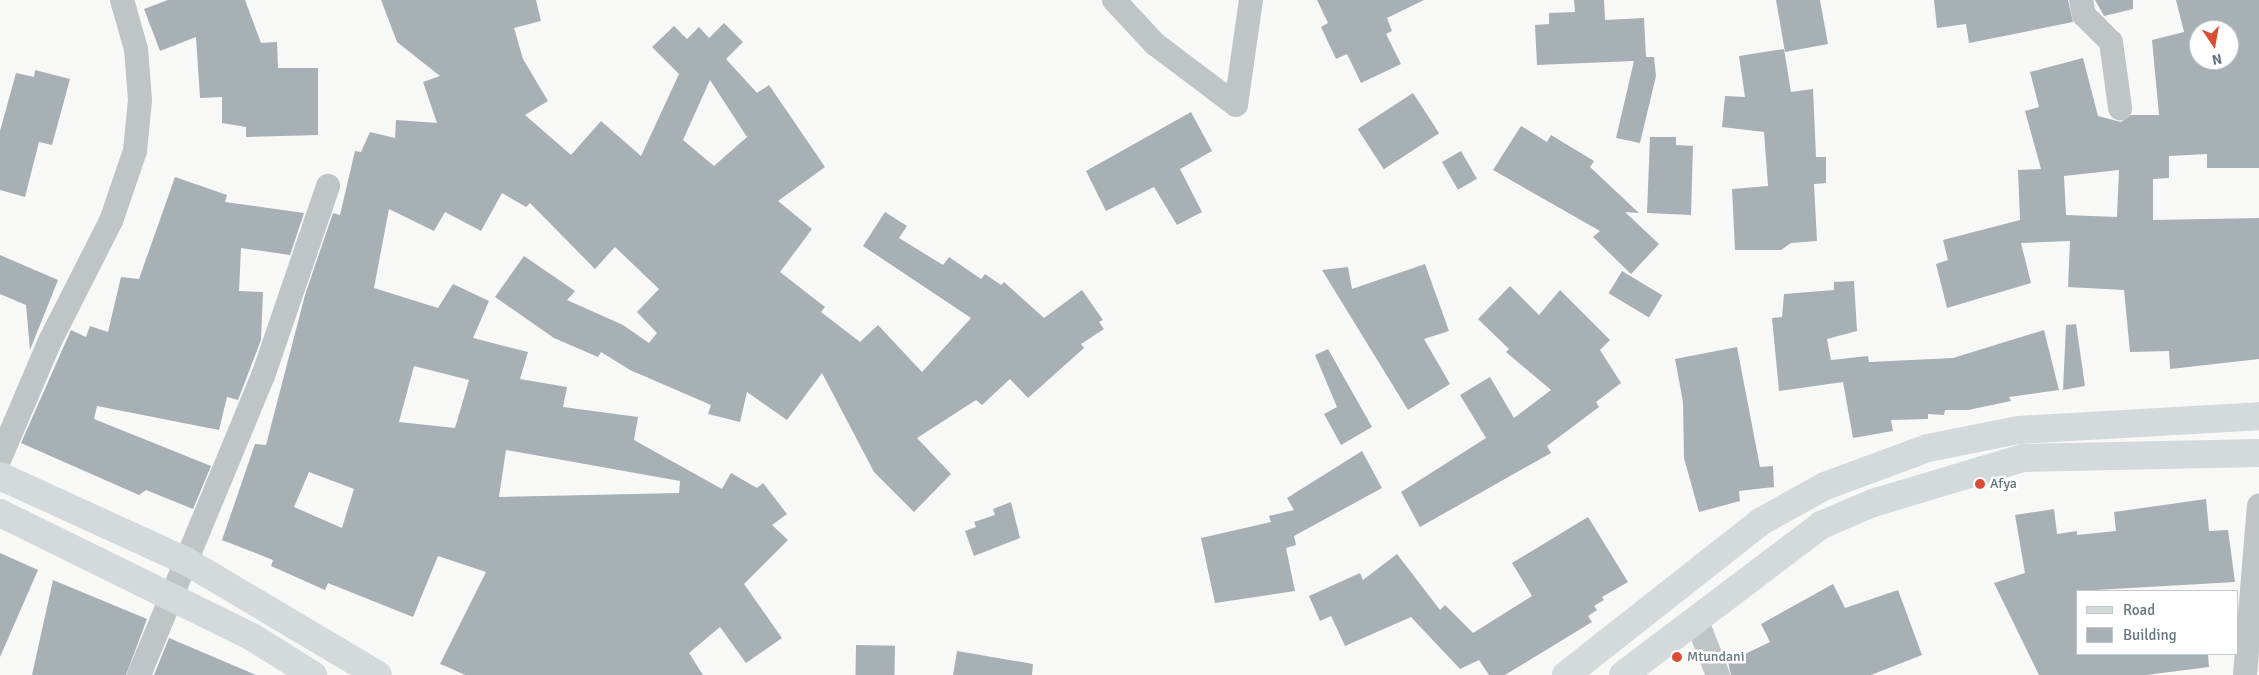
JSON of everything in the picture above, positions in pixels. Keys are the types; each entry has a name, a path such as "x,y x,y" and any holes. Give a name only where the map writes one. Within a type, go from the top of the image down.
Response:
{"main road":[{"path":"1566,675 1762,521 1825,486 1928,448 2018,430 2259,416"},
{"path":"1623,675 1821,525 1943,480 2023,458 2259,453"},
{"path":"0,476 186,560 378,675"},
{"path":"0,512 252,637 313,675"}],"street":[{"path":"0,458 50,341 111,220 135,151 140,100 136,49 122,0"},
{"path":"1114,0 1155,44 1236,105 1251,0"},
{"path":"2081,0 2084,15 2111,42 2120,108"},
{"path":"139,675 170,596 263,376 328,186"},
{"path":"2245,675 2259,506"},
{"path":"1696,620 1718,675"}],"building":[{"path":"168,0 245,0 261,43 277,42 278,68 318,68 318,135 246,137 246,127 222,123 222,97 200,98 196,37 160,51 144,9"},
{"path":"381,0 536,0 541,21 514,28 523,59 548,101 525,115 571,155 601,121 641,156 679,74 652,47 674,26 687,39 699,27 709,38 724,23 743,42 726,59 757,93 769,85 825,167 778,201 812,229 780,272 825,307 821,312 860,342 878,325 922,372 971,318 863,246 885,212 907,226 899,238 943,265 949,257 981,279 985,274 1001,285 1004,282 1044,318 1082,290 1103,320 1099,322 1104,329 1081,344 1084,348 1028,398 1010,379 982,405 976,400 917,438 951,474 914,512 874,472 822,373 787,420 747,392 740,422 708,414 711,405 630,370 601,352 598,357 554,338 495,297 524,256 575,291 567,300 623,325 649,343 657,333 637,312 659,289 615,247 595,269 530,203 526,207 502,193 481,231 445,212 434,231 389,209 374,288 438,308 453,284 489,301 473,338 528,352 520,379 567,387 563,407 638,417 634,440 722,489 731,473 757,488 763,483 787,514 772,525 788,540 744,584 782,638 746,663 720,627 689,653 703,675 465,675 440,664 486,572 438,556 413,617 328,583 325,590 271,566 273,560 222,540 255,444 266,445 305,295 333,213 340,215 355,151 361,152 370,132 395,138 396,120 437,123 423,82 440,76 397,42","holes":["710,80 747,137 714,166 683,140","414,366 469,380 455,428 399,422","506,450 680,481 679,493 499,497","309,472 354,489 342,528 294,507"]},
{"path":"1317,0 1424,0 1387,18 1392,31 1386,34 1401,64 1361,83 1347,54 1336,59 1321,27 1328,23"},
{"path":"1574,0 1604,0 1605,20 1644,18 1646,57 1654,57 1656,76 1640,143 1616,138 1634,61 1537,65 1535,25 1549,24 1549,13 1575,12"},
{"path":"1776,0 1820,0 1828,44 1785,52"},
{"path":"1934,0 2068,0 2073,22 1969,43 1966,24 1937,28"},
{"path":"2095,0 2133,0 2133,9 2104,16"},
{"path":"2176,0 2259,0 2259,168 2207,168 2207,154 2169,156 2169,178 2153,179 2153,220 2259,218 2259,359 2170,369 2169,351 2130,352 2124,290 2068,287 2070,241 2021,243 2031,283 1947,308 1936,264 1948,260 1943,240 2020,220 2018,170 2041,169 2025,111 2039,107 2030,72 2083,58 2098,116 2121,122 2131,115 2159,115 2152,40 2184,32","holes":["2119,170 2117,217 2066,215 2064,176"]},
{"path":"1784,49 1791,92 1813,89 1816,157 1826,157 1826,183 1814,184 1817,241 1791,243 1781,250 1735,250 1732,189 1768,186 1764,132 1722,127 1725,96 1745,97 1739,56"},
{"path":"35,70 70,79 52,145 39,142 25,197 0,190 0,131 16,73 34,77"},
{"path":"1413,93 1439,133 1384,169 1358,129"},
{"path":"1191,112 1212,151 1180,169 1202,212 1177,225 1154,187 1106,211 1086,171"},
{"path":"1521,126 1547,142 1551,135 1594,161 1590,167 1639,213 1625,212 1659,244 1631,274 1593,237 1600,231 1493,170"},
{"path":"1650,137 1676,137 1676,145 1693,146 1691,215 1647,213"},
{"path":"1461,151 1477,179 1458,190 1442,162"},
{"path":"175,177 227,195 225,202 304,213 290,255 241,248 239,291 263,292 261,340 238,400 227,397 219,430 97,406 94,419 211,466 193,509 146,490 139,495 21,443 71,330 86,337 90,326 108,332 121,277 139,279"},
{"path":"0,255 58,280 30,350 26,305 0,294"},
{"path":"1425,264 1449,331 1424,339 1450,384 1408,410 1322,270 1348,267 1352,289"},
{"path":"1622,271 1662,295 1649,317 1609,293"},
{"path":"1854,281 1857,331 1827,339 1831,360 1868,356 1869,362 1953,358 2044,330 2059,390 2009,397 2011,401 1968,410 1945,410 1944,415 1928,414 1928,419 1891,420 1893,431 1853,438 1843,382 1779,391 1772,318 1782,317 1784,294 1834,290 1834,282"},
{"path":"1510,286 1539,315 1560,290 1610,340 1600,350 1621,383 1596,402 1599,407 1547,446 1551,453 1420,527 1401,492 1486,438 1460,395 1490,377 1514,418 1551,390 1506,352 1509,349 1478,319"},
{"path":"2076,324 2085,386 2063,390 2066,325"},
{"path":"1737,347 1760,467 1773,466 1774,487 1739,491 1740,501 1699,512 1684,458 1683,402 1675,359"},
{"path":"1328,349 1372,427 1341,445 1324,414 1337,407 1315,355"},
{"path":"1362,451 1382,488 1294,536 1296,545 1286,548 1295,591 1215,603 1201,538 1271,522 1269,516 1294,510 1287,498"},
{"path":"2206,499 2209,531 2228,530 2235,582 2076,590 2076,655 2208,655 2209,667 2146,675 2039,675 1994,583 2025,573 2015,515 2054,509 2057,534 2077,531 2077,535 2116,531 2114,512"},
{"path":"1011,502 1020,538 974,556 965,531 976,527 974,522 995,515 993,509"},
{"path":"1588,517 1628,582 1602,597 1604,600 1594,606 1597,610 1588,616 1592,622 1505,675 1489,675 1479,660 1460,669 1411,617 1345,646 1331,616 1320,621 1309,596 1360,573 1363,580 1397,554 1440,610 1445,605 1473,633 1532,596 1512,563"},
{"path":"0,553 38,570 0,657"},
{"path":"53,580 147,619 126,675 32,675"},
{"path":"1833,584 1845,608 1898,590 1922,655 1871,675 1731,675 1728,662 1770,642 1761,624"},
{"path":"169,638 256,675 154,675"},
{"path":"856,645 895,646 894,675 855,675"},
{"path":"957,651 1033,664 1032,675 953,675"}],"place":[{"name":"Afya","path":"1980,484"},
{"name":"Mtundani","path":"1677,657"}]}
